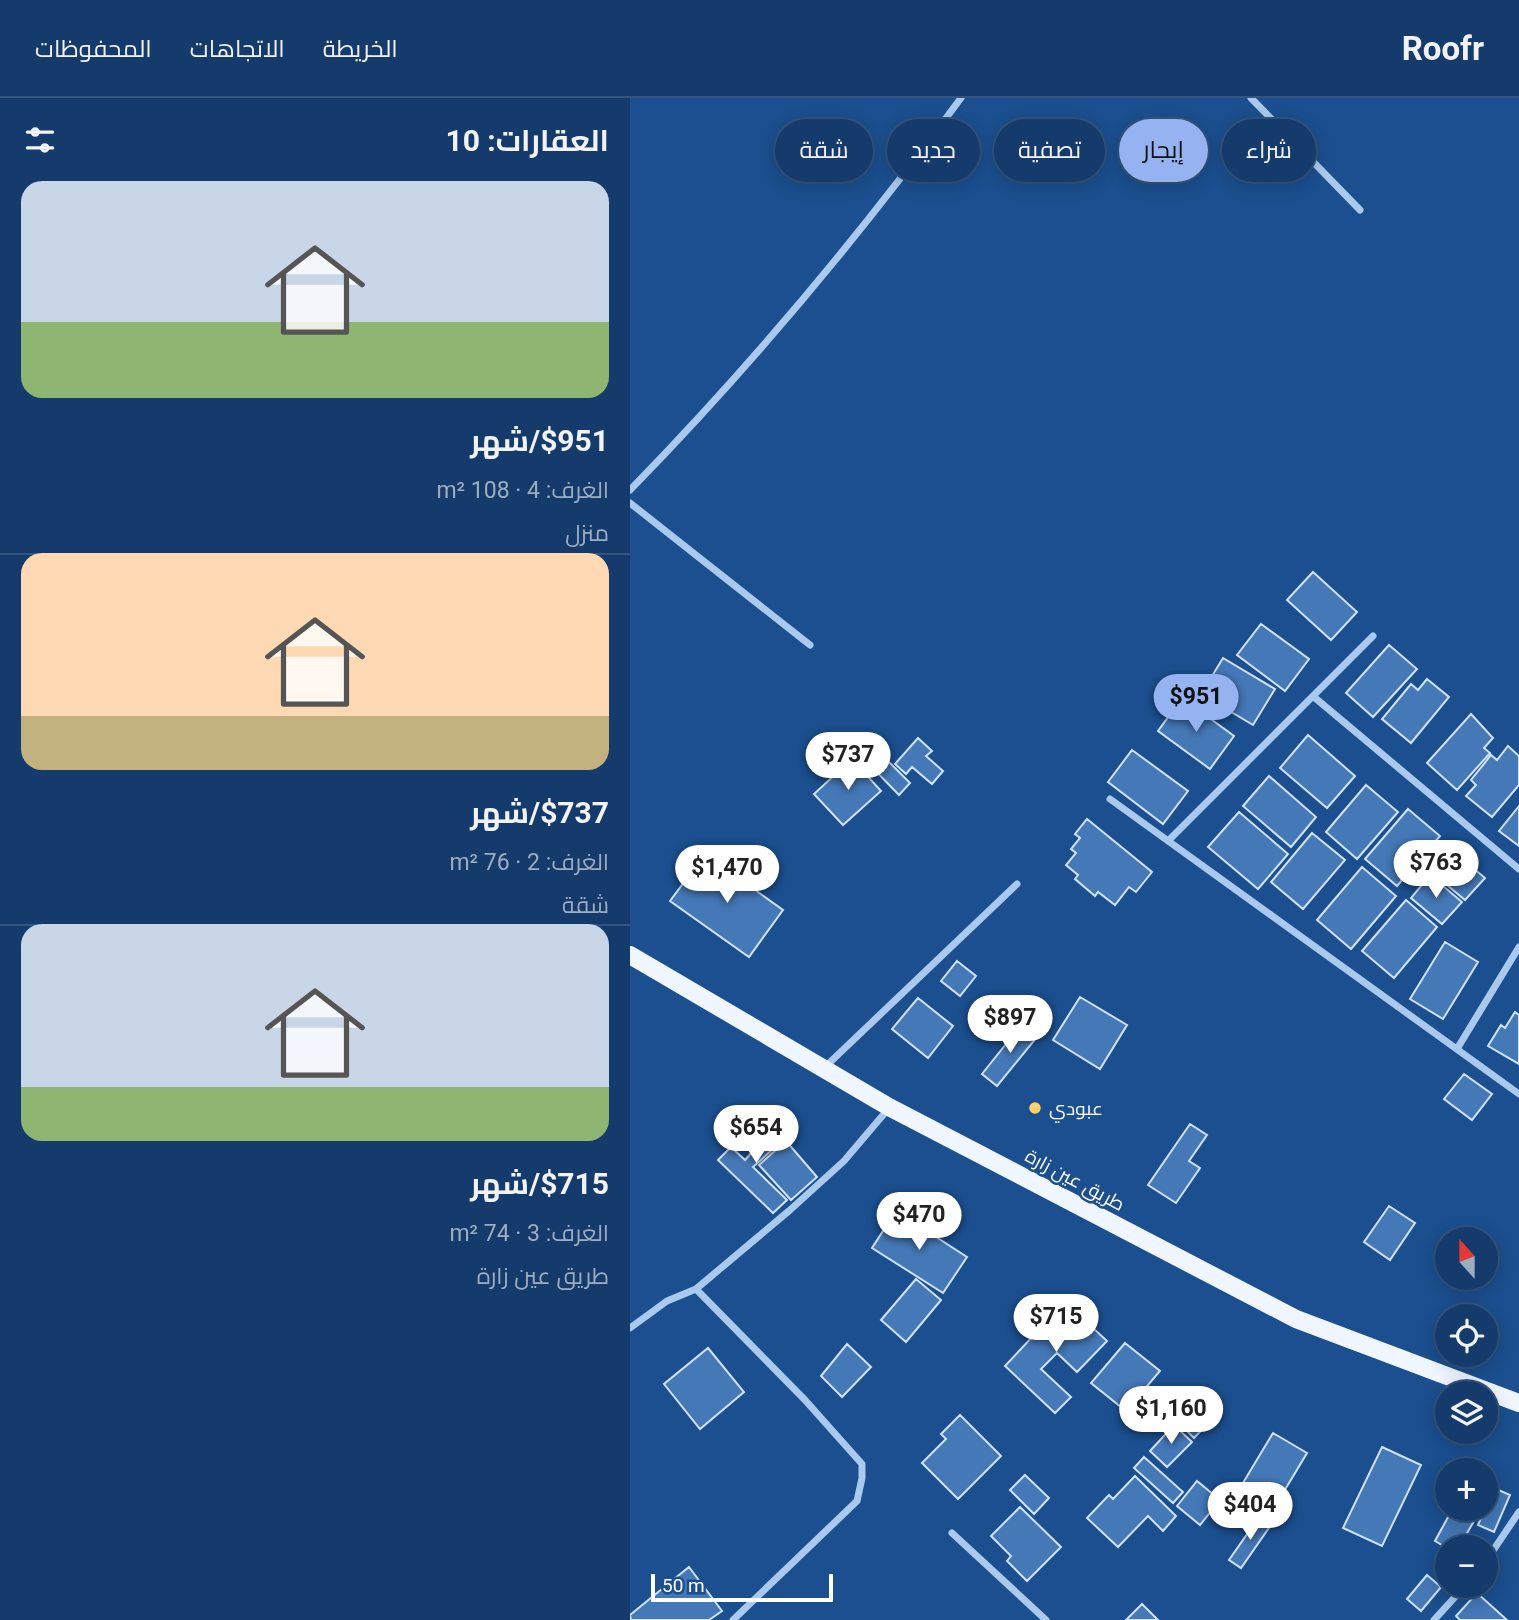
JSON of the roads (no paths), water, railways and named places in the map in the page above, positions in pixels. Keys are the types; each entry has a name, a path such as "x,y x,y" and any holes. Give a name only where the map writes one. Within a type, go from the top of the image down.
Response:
{"main road":[{"name":"طريق عين زارة","path":"630,955 889,1107 1296,1319 1518,1402"}],"street":[{"path":"630,490 717,400 802,302 886,200 961,98"},
{"path":"1251,98 1360,210"},
{"path":"630,503 810,645"},
{"path":"1168,841 1373,636"},
{"path":"1314,697 1519,869"},
{"path":"1110,799 1519,1094"},
{"path":"824,1069 1017,884"},
{"path":"1457,1049 1519,947"},
{"path":"630,1328 667,1301 696,1289 844,1161 889,1107"},
{"path":"696,1289 805,1400 862,1464 857,1501 733,1620"},
{"path":"1498,1543 1519,1512"},
{"path":"951,1533 1046,1620"},
{"path":"1434,1620 1454,1598"}],"place":[{"name":"عبودي","path":"1035,1108"}]}
